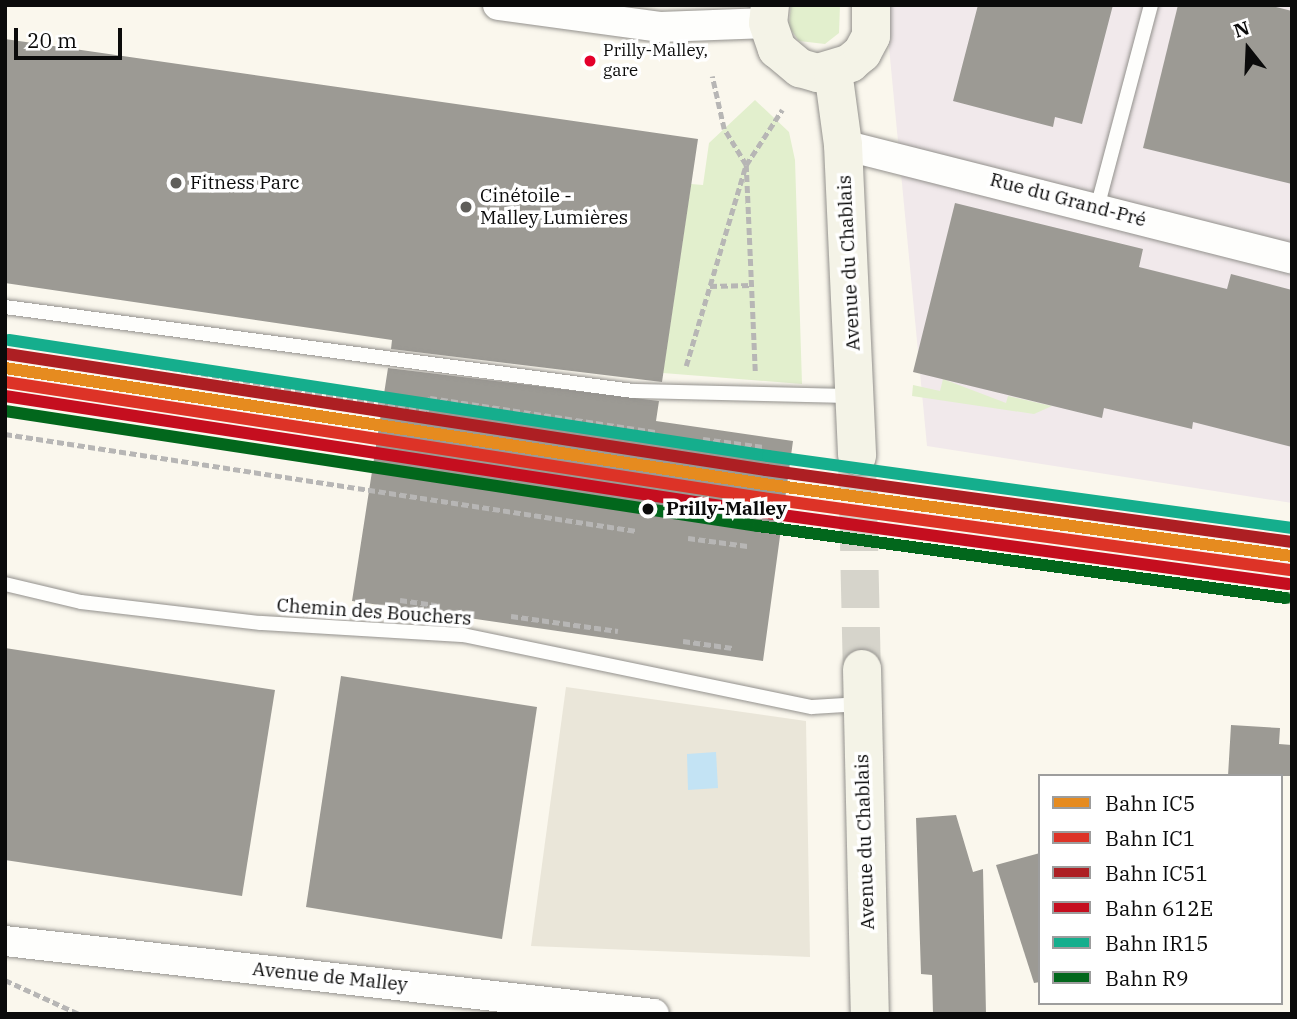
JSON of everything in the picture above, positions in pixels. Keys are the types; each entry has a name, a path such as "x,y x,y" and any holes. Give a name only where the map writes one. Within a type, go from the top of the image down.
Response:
{"main road":[{"path":"769,14 777,49 788,61 818,73 834,71 862,53 871,36 871,5"},
{"name":"Avenue du Chablais","path":"834,71 843,145 857,456"},
{"name":"Avenue du Chablais","path":"862,686 870,1014"}],"street":[{"path":"498,5 660,27 769,14"},
{"name":"Rue du Grand-Pré","path":"843,145 1292,259"},
{"name":"Avenue de Malley","path":"5,941 654,1014"}],"lane":[{"path":"1097,208 1151,5"},
{"path":"5,307 633,391 856,396"},
{"name":"Chemin des Bouchers","path":"5,584 81,602 261,623 463,635 812,707 862,686"}],"path":[{"path":"712,76 724,129 746,165 756,394"},
{"path":"678,393 746,165 782,110"},
{"path":"710,286 751,285"},
{"path":"5,341 426,411 430,398 656,432"},
{"path":"5,434 637,531"},
{"path":"703,439 763,447"},
{"path":"688,538 747,546"},
{"path":"684,641 733,648"},
{"path":"5,980 79,1014"}],"shaded area":[{"path":"885,5 1292,5 1292,503 927,446"},
{"path":"566,687 806,721 810,957 531,946"}],"green space":[{"path":"791,5 840,5 839,33 825,44 799,41 789,27"},
{"path":"755,100 789,132 795,160 802,384 663,373 691,184 703,185 709,143"},
{"path":"943,379 1006,403 1008,396 1052,406 1034,414 912,396 913,385 940,391"}],"water":[{"path":"716,752 718,788 688,790 687,754"}],"building":[{"path":"978,5 1113,5 1082,124 1055,117 1053,127 953,101"},
{"path":"1178,5 1268,5 1292,11 1292,184 1143,148"},
{"path":"5,39 698,139 662,382 391,349 392,340 5,283"},
{"path":"955,203 1143,249 1139,267 1227,289 1231,274 1292,290 1292,447 1193,422 1192,429 1104,408 1102,418 913,372"},
{"path":"388,368 659,401 656,421 793,441 763,661 352,601"},
{"path":"5,648 275,690 242,896 5,860"},
{"path":"341,676 537,707 502,939 306,907"},
{"path":"1231,725 1280,728 1279,744 1292,745 1292,776 1228,774"},
{"path":"956,815 973,872 983,869 986,1014 933,1014 932,975 921,974 916,818"},
{"path":"1038,854 1038,982 1034,983 996,865"}],"tunnel":[{"path":"857,456 862,669"}],"rail line":[{"name":"IR15","path":"9,340 768,456 1292,528"},
{"name":"IC51","path":"7,354 766,470 1292,542"},
{"name":"IC5","path":"5,368 764,484 1292,556"},
{"name":"IC1","path":"5,382 762,498 1290,570"},
{"name":"612E","path":"5,396 760,512 1288,584"},
{"name":"R9","path":"5,411 758,526 1286,598"}],"place":[{"name":"Prilly-Malley, gare","path":"590,61"},
{"name":"Fitness Parc","path":"176,183"},
{"name":"Cinétoile - Malley Lumières","path":"466,207"},
{"name":"Prilly-Malley","path":"648,509"}]}
